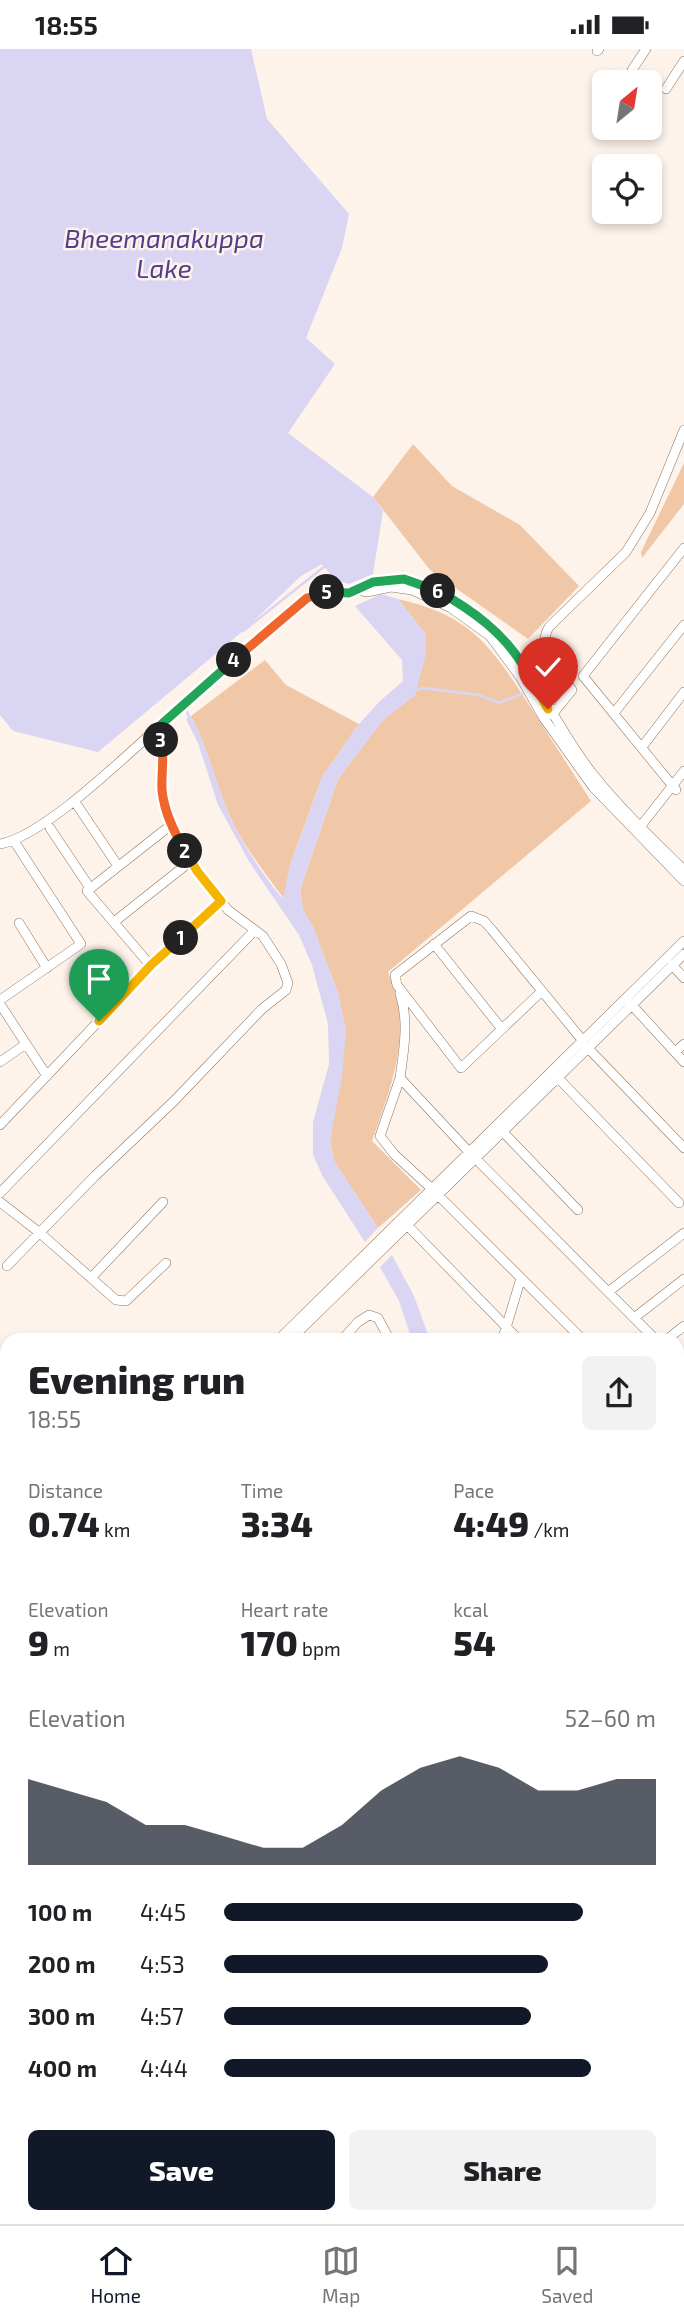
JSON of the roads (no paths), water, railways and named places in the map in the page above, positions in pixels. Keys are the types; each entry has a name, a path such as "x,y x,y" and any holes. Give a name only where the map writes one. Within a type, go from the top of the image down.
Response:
{"street":[{"path":"632,70 646,49"},
{"path":"666,89 684,61"},
{"path":"552,715 572,690 545,653 544,634 626,552 650,513 684,430"},
{"path":"674,788 583,676 684,548"},
{"path":"0,844 14,841 57,813 307,598 317,594 349,593 373,582 404,579 431,588 477,615 499,635 521,663 552,715 592,772 642,829 684,870"},
{"path":"358,590 367,592 391,587 412,590 451,608 490,636 521,678 542,716 593,787 684,881"},
{"path":"614,713 684,625"},
{"path":"642,747 684,692"},
{"path":"7,1266 95,1176 174,1101 262,1009 286,990 288,983 286,973 263,936 232,915 191,861 171,825 162,792 163,743 156,729"},
{"path":"642,829 684,771"},
{"path":"674,788 684,780"},
{"path":"77,806 118,866"},
{"path":"151,965 87,891 171,825"},
{"path":"50,828 90,888"},
{"path":"14,841 81,944 0,1002 47,1076"},
{"path":"114,922 191,861"},
{"path":"0,1125 151,965 221,901"},
{"path":"576,1333 394,1154 380,1136 400,1077 406,1024 395,975 471,916 478,918 492,930 585,1044 684,1148"},
{"path":"19,923 47,968"},
{"path":"0,1193 255,930"},
{"path":"629,1002 684,941"},
{"path":"434,944 501,1028"},
{"path":"297,1333 373,1253 585,1044 684,954"},
{"path":"672,965 684,978"},
{"path":"397,985 461,1068 542,991"},
{"path":"629,1002 684,1062"},
{"path":"0,1062 26,1044"},
{"path":"472,1156 503,1132 585,1044"},
{"path":"674,1052 684,1044"},
{"path":"400,1077 472,1156 649,1333"},
{"path":"557,1077 679,1203"},
{"path":"503,1132 578,1209"},
{"path":"286,1333 373,1253 408,1226 435,1192"},
{"path":"0,1202 40,1233 116,1300 126,1301 166,1262"},
{"path":"91,1278 163,1202"},
{"path":"408,1226 513,1333"},
{"path":"608,1292 684,1233"},
{"path":"505,1333 521,1278"},
{"path":"634,1318 684,1279"},
{"path":"348,1333 369,1315 378,1318 386,1333"}],"water":[{"name":"Bheemanakuppa Lake","path":"0,49 251,49 267,119 349,214 342,248 306,338 335,364 288,433 373,497 383,511 373,574 349,584 335,580 322,564 301,576 243,631 98,752 13,731 0,715"},
{"path":"381,594 398,599 426,635 426,654 415,695 383,720 338,779 300,890 303,910 313,927 338,993 346,1032 342,1077 330,1141 334,1161 378,1228 365,1242 323,1177 313,1155 313,1122 329,1064 328,1024 312,965 299,935 250,863 218,805 198,743 186,719 191,716 197,727 226,807 244,843 283,899 290,865 322,777 359,724 403,681 402,660 355,606"},
{"path":"392,1255 414,1296 427,1333 410,1333 399,1301 380,1267"}],"waterway":[{"path":"243,631 325,566"},
{"path":"414,691 422,688 479,695 499,703 522,694"},
{"path":"186,709 190,719"}]}
